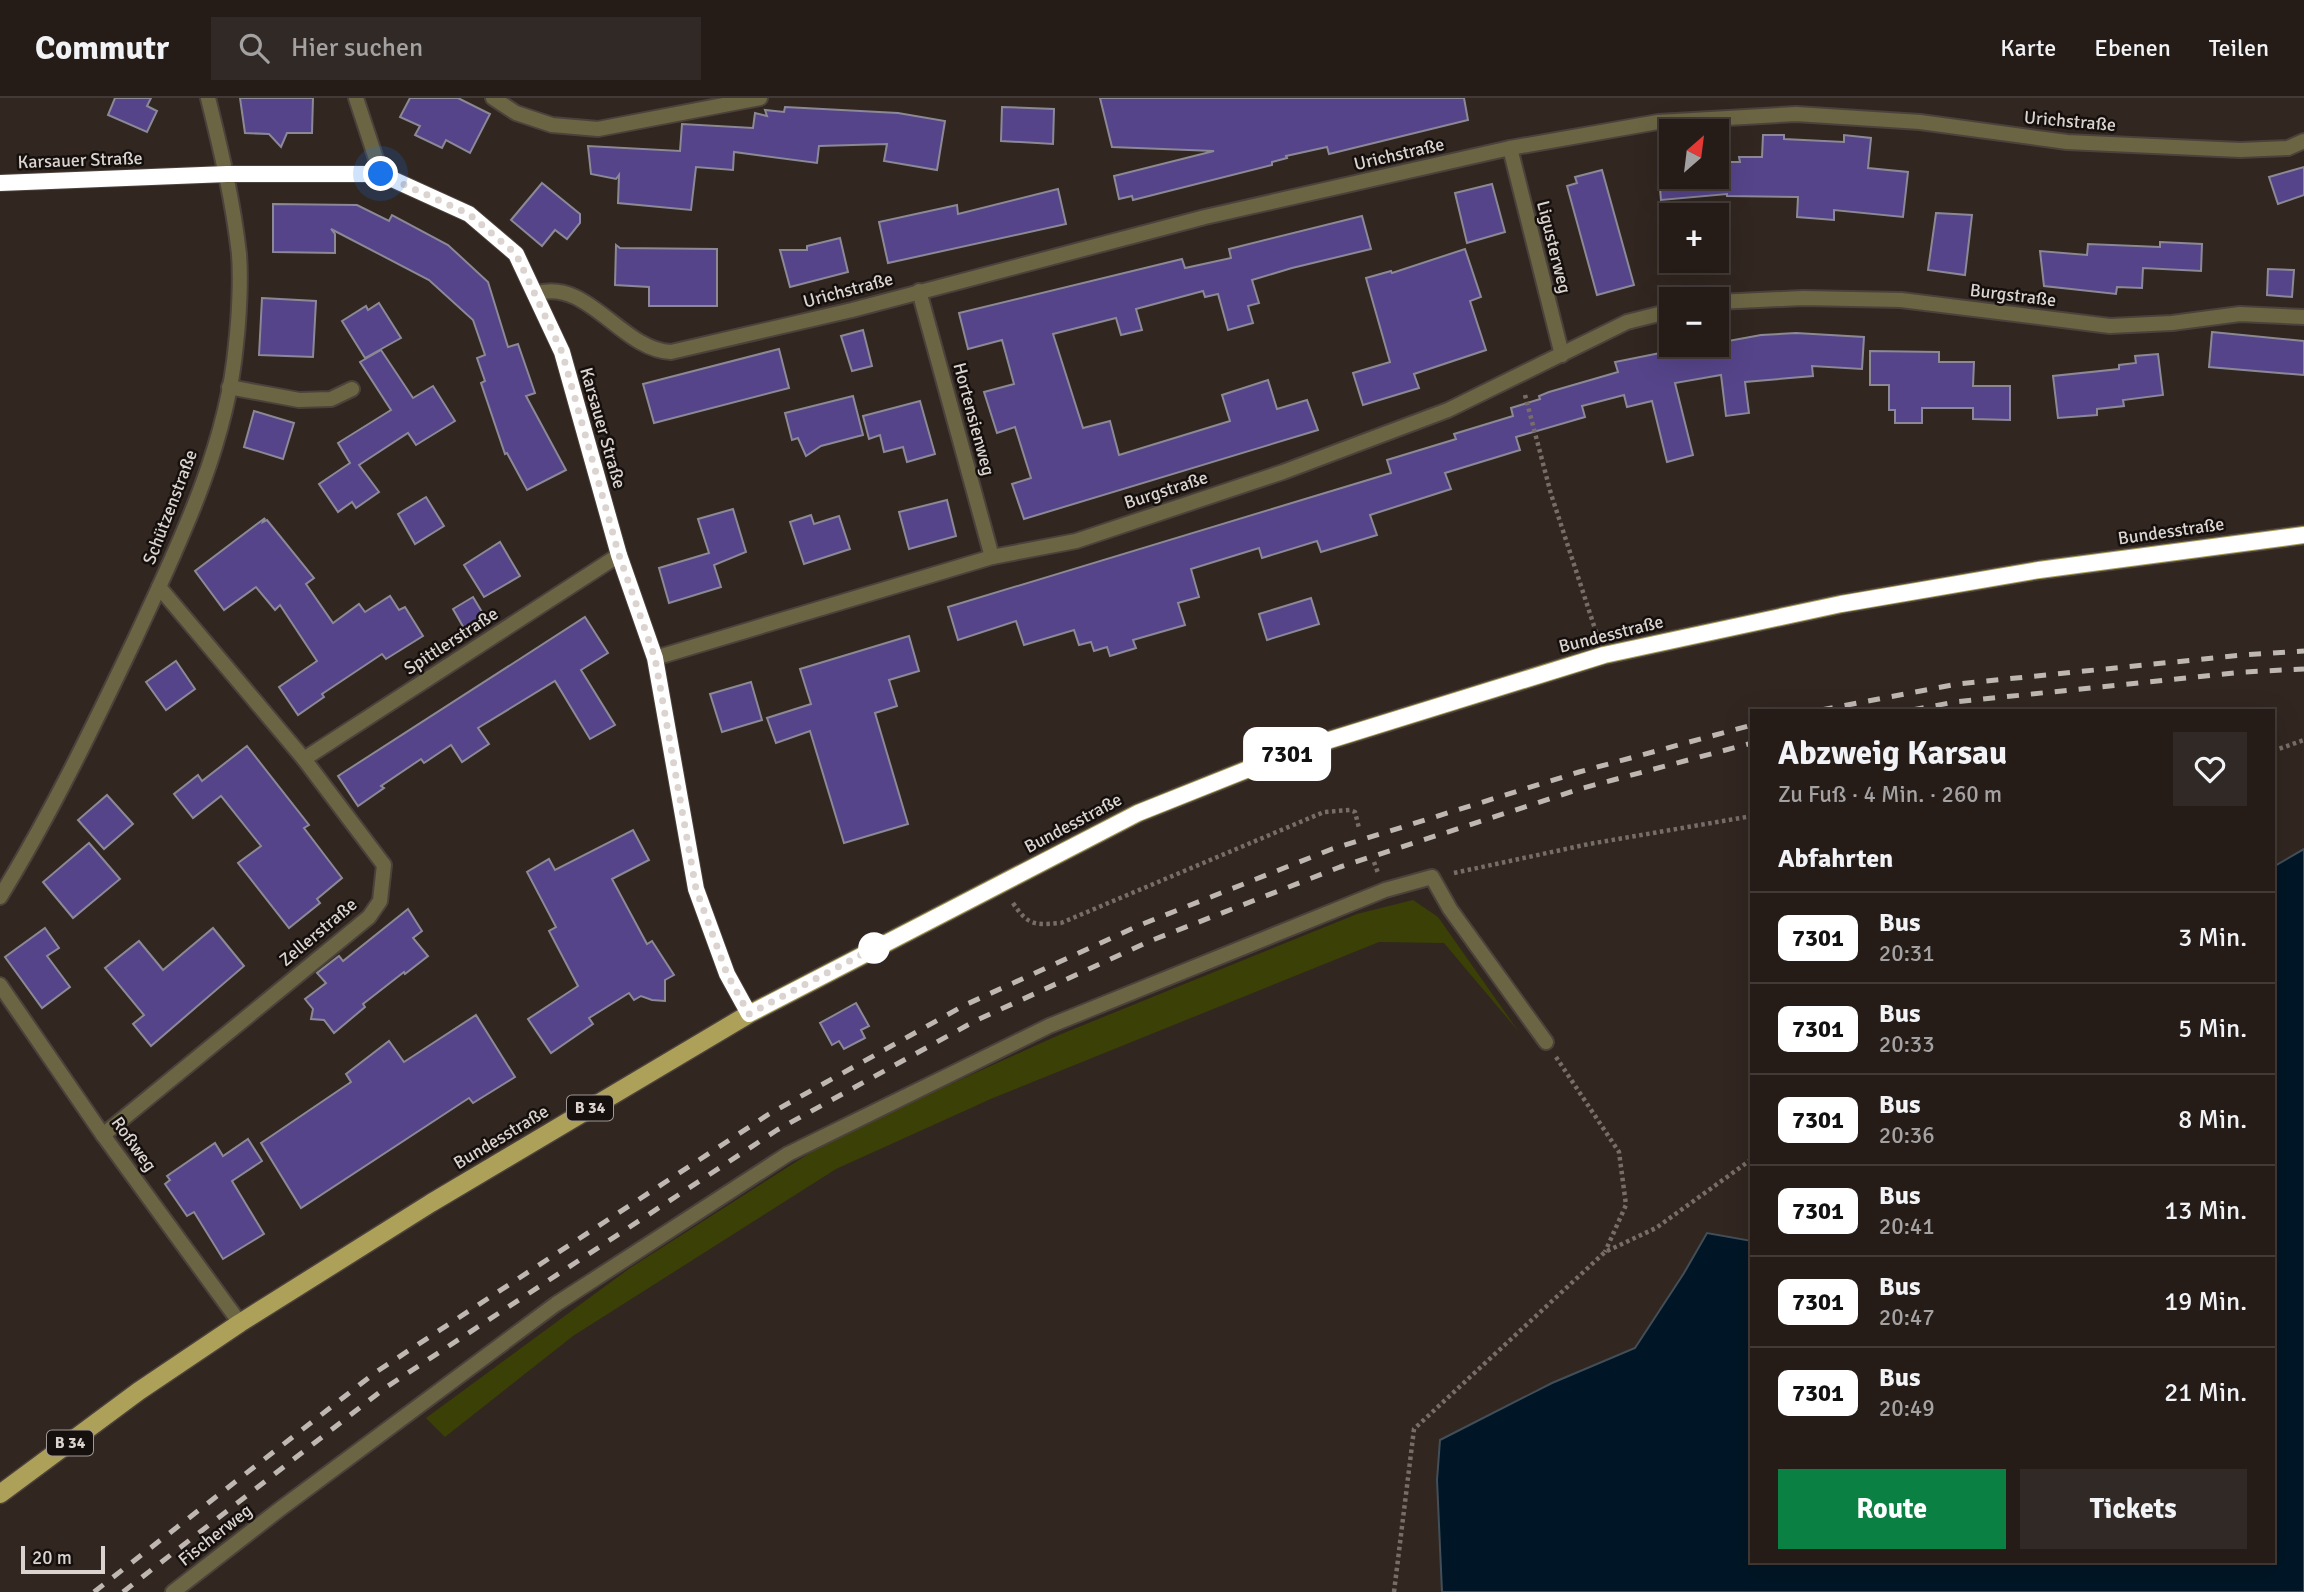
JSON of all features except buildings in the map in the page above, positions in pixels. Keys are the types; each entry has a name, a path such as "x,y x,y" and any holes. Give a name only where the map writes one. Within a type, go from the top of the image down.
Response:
{"main road":[{"name":"Bundesstraße","path":"0,1494 139,1391 240,1323 431,1203 749,1014 872,948 1138,813 1291,752 1604,655 1841,604 2000,577 2304,535"}],"street":[{"name":"Schützenstraße","path":"0,897 71,771 159,587 219,435 236,345 239,257 227,174 208,98"},
{"path":"356,98 381,174"},
{"path":"493,98 516,113 552,125 597,129 760,98"},
{"name":"Urichstraße","path":"535,294 548,290 575,296 636,340 660,352 671,352 852,310 1205,217 1510,148 1658,122 1796,114 1920,122 2067,142 2240,150 2288,148 2304,141"},
{"name":"Ligusterweg","path":"1510,148 1562,355"},
{"name":"Karsauer Straße","path":"0,183 227,174 381,174 469,214 516,254 562,352 619,555 655,658 696,889 727,974 749,1014"},
{"name":"Hortensienweg","path":"919,291 992,557"},
{"name":"Burgstraße","path":"1729,301 1803,298 1901,300 2110,326 2172,323 2240,314 2304,317"},
{"name":"Burgstraße","path":"655,658 992,557 1076,541 1283,472 1448,411 1627,323 1659,314"},
{"path":"229,387 299,400 331,399 352,389"},
{"name":"Spittlerstraße","path":"304,759 619,555"},
{"name":"Zellerstraße","path":"103,1135 369,917 380,901 383,865 304,759 159,587"},
{"path":"1432,877 1450,909 1546,1042"},
{"name":"Fischerweg","path":"173,1592 556,1304 788,1154 1049,1026 1385,890 1432,877"},
{"name":"Roßweg","path":"0,985 103,1135 240,1323"}],"path":[{"path":"1519,374 1551,494 1604,655"},
{"path":"2275,750 2304,740"},
{"path":"1001,884 1024,920 1039,925 1061,923 1324,812 1355,812 1359,828"},
{"path":"1432,877 1589,844 1750,816"},
{"path":"1546,1042 1619,1152 1626,1205 1605,1252"},
{"path":"1394,1592 1414,1429 1605,1252 1656,1228 1750,1160"}],"green space":[{"path":"1413,900 1438,917 1519,1032 1444,943 1379,942 993,1098 836,1169 573,1336 445,1437 426,1418 630,1268 827,1142 1059,1035 1357,914"}],"water":[{"path":"2304,849 2304,1592 1442,1592 1437,1480 1440,1440 1552,1383 1635,1348 1707,1233 1750,1241 1750,1563 2275,1563 2275,866"}],"railway":[{"path":"1826,709 1957,684 2304,651"},
{"path":"1917,709 1955,702 2244,672 2304,669"},
{"path":"94,1592 376,1372 769,1114 965,1005 1140,925 1332,849 1579,772 1750,726"},
{"path":"123,1592 385,1388 777,1130 975,1021 1150,941 1340,867 1583,788 1750,744"}],"bus line":[{"name":"7301","path":"0,183 227,174 381,174 469,214 516,254 562,352 619,555 655,658 696,889 727,974 749,1014 872,948 1138,813 1291,752 1604,655 1841,604 2039,570 2304,535"}],"route":[{"path":"381,174 469,214 516,254 562,352 619,555 655,658 696,889 727,974 749,1014 874,948"}]}
